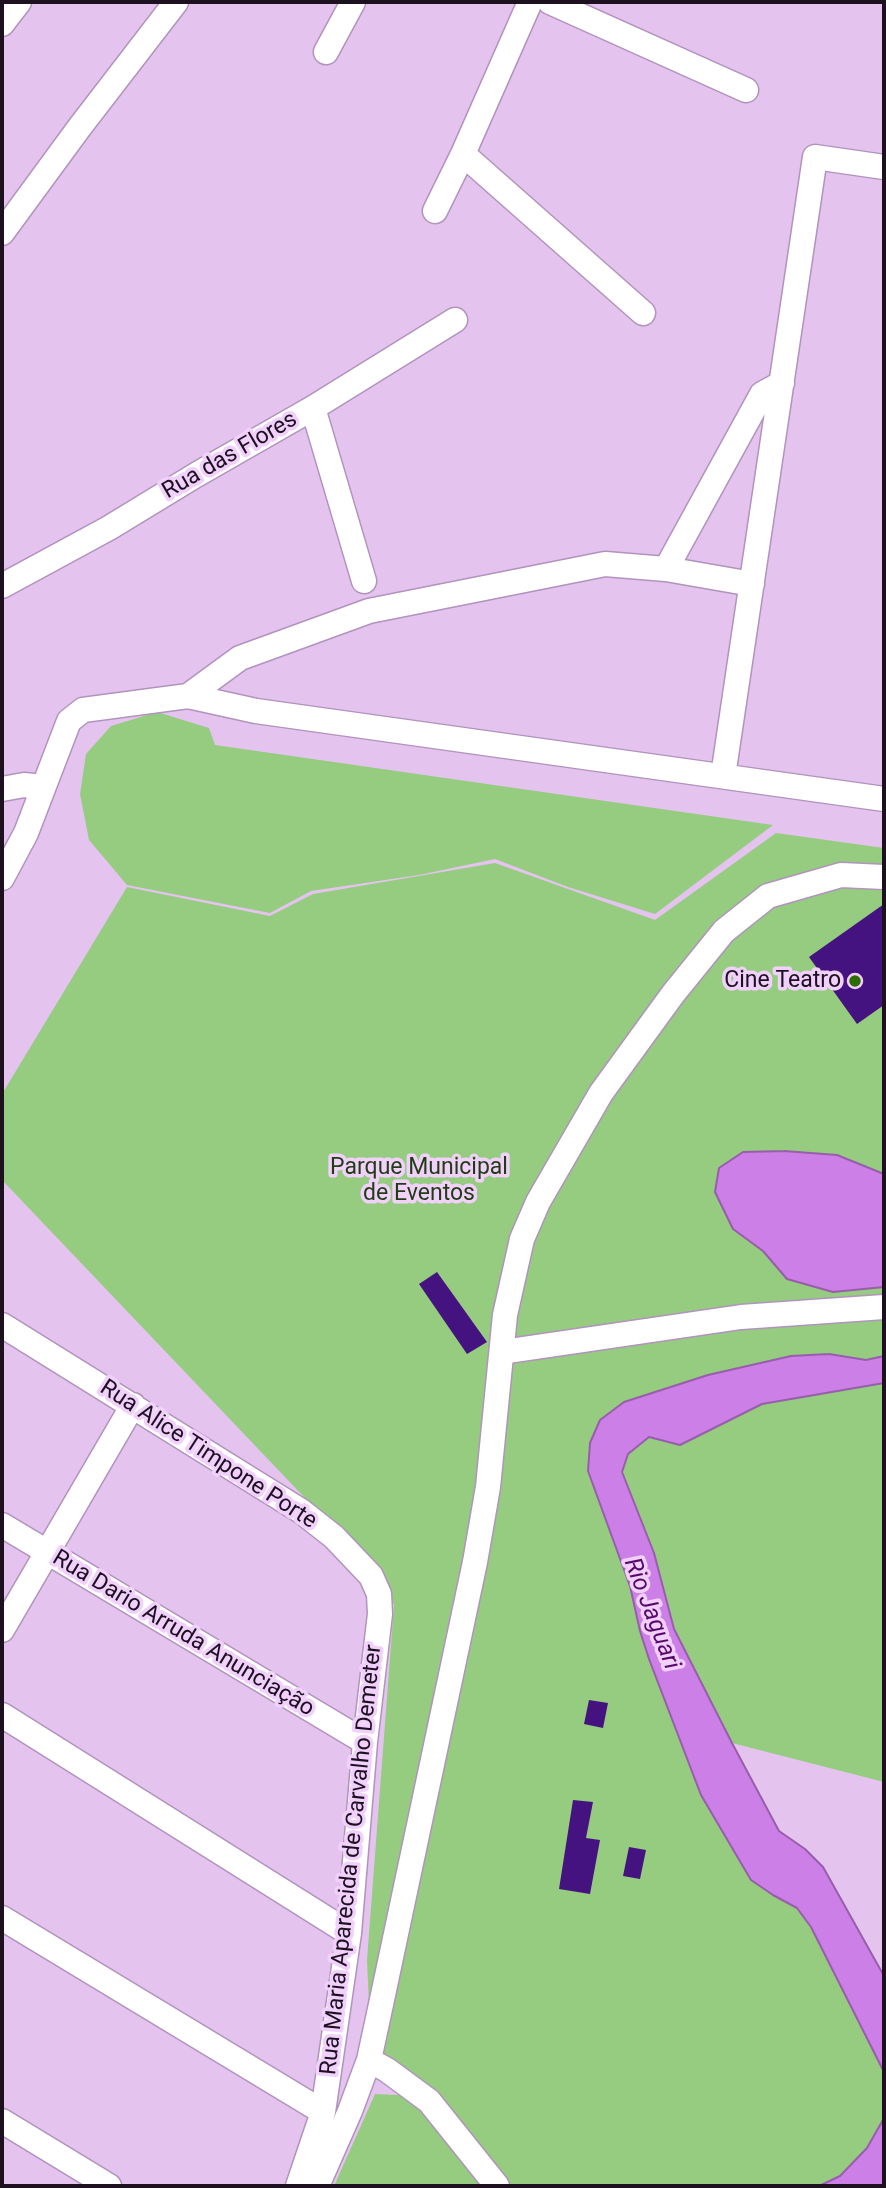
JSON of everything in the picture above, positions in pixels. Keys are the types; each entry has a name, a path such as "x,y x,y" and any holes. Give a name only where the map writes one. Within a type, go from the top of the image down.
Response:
{"street":[{"path":"2,24 19,2"},
{"path":"2,233 176,2"},
{"path":"326,52 353,2"},
{"path":"435,211 530,2"},
{"path":"550,2 746,90"},
{"path":"463,154 643,313"},
{"path":"723,776 815,157 884,167"},
{"name":"Rua das Flores","path":"2,586 109,528 313,408 455,320"},
{"path":"666,569 762,394 782,383"},
{"path":"313,408 364,581"},
{"path":"188,696 240,658 369,611 605,564 666,569 752,584"},
{"path":"2,878 26,833 69,721 83,710 188,696 256,710 884,799"},
{"path":"2,789 24,785 42,787"},
{"path":"317,2186 369,2060 475,1562 488,1487 505,1315 522,1239 538,1202 601,1093 673,994 724,931 768,896 841,875 884,877"},
{"path":"502,1352 741,1317 884,1307"},
{"name":"Rua Alice Timpone Porte","path":"2,1325 301,1511 334,1537 371,1576 379,1594 380,1614"},
{"path":"2,1630 133,1405"},
{"name":"Rua Dario Arruda Anunciação","path":"2,1525 365,1742"},
{"name":"Rua Maria Aparecida de Carvalho Demeter","path":"298,2186 323,2112 349,1933 365,1742 380,1614"},
{"path":"2,1715 349,1933"},
{"path":"2,1918 323,2112"},
{"path":"369,2060 429,2101 497,2186"},
{"path":"2,2121 109,2186"}],"green space":[{"path":"157,712 209,728 215,745 773,825 655,914 568,887 495,859 419,875 311,891 270,913 127,885 89,840 80,794 86,754 111,726"},
{"name":"Parque Municipal de Eventos","path":"776,833 884,848 884,1356 867,1360 829,1354 590,1443 588,1471 630,1586 640,1631 773,1895 797,1908 811,1927 882,2065 884,2120 867,2148 840,2176 819,2186 334,2186 375,2094 408,2097 398,2094 371,2053 367,1960 394,1605 385,1582 2,1180 2,1094 127,887 270,916 313,894 495,863 655,920"},
{"path":"884,1383 884,1782 732,1743 674,1629 654,1553 622,1472 628,1454 649,1437 680,1445 762,1404"}],"water":[{"path":"784,1151 837,1155 884,1174 884,1287 833,1292 787,1279 763,1251 733,1229 715,1192 719,1168 743,1152"},
{"name":"Rio Jaguari","path":"829,1354 866,1360 884,1356 884,1383 762,1404 680,1445 649,1437 628,1454 622,1472 654,1553 674,1629 732,1743 779,1831 805,1849 823,1867 884,1976 884,2072 811,1927 797,1908 751,1880 701,1795 649,1659 630,1586 588,1471 590,1443 600,1420 624,1402 708,1375 791,1356"},
{"path":"884,2118 884,2186 819,2186 840,2176 867,2148"}],"building":[{"name":"Cine Teatro","path":"884,904 884,1005 857,1024 809,957"},
{"path":"437,1272 487,1342 467,1354 419,1284"},
{"path":"589,1700 608,1703 603,1728 584,1724"},
{"path":"573,1800 593,1802 586,1838 600,1840 590,1894 559,1889"},
{"path":"629,1847 646,1850 640,1879 623,1876"}],"place":[{"name":"Cine Teatro","path":"855,981"}]}
